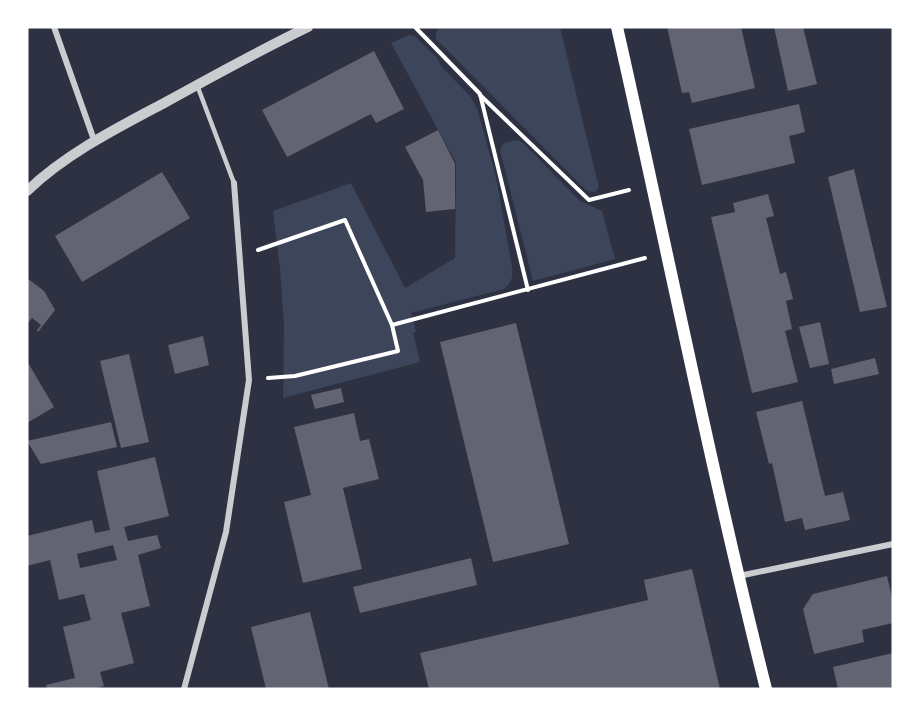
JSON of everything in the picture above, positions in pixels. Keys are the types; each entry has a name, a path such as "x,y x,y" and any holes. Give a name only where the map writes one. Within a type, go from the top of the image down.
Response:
{"main road":[{"path":"617,27 738,577 766,689"}],"street":[{"path":"54,27 94,141"},
{"path":"27,191 43,176 94,141 308,27"},
{"path":"184,689 226,532 249,380 234,183"},
{"path":"738,577 893,544"}],"lane":[{"path":"197,85 234,183"}],"path":[{"path":"415,27 589,200 653,183"},
{"path":"480,94 528,290"},
{"path":"240,255 277,245 345,220 392,325 398,351 295,376 249,380"},
{"path":"392,325 668,251"}],"shaded area":[{"path":"439,27 560,27 599,188 595,192 587,191 436,39"},
{"path":"409,35 415,36 438,59 441,66 470,96 477,108 496,177 512,267 511,280 504,289 411,313 420,362 283,398 284,325 273,211 351,183 405,288 455,258 456,163 391,43"},
{"path":"518,140 580,201 602,211 615,259 533,281 500,150 503,143"}],"building":[{"path":"667,27 741,27 755,88 692,103 689,92 682,93"},
{"path":"774,27 803,27 817,84 788,91"},
{"path":"374,51 404,109 376,123 371,114 287,157 262,110"},
{"path":"799,104 805,132 789,136 795,163 702,185 689,129"},
{"path":"438,130 455,164 455,209 426,212 423,180 405,147"},
{"path":"854,169 887,307 860,312 828,177"},
{"path":"162,172 190,218 82,282 55,236"},
{"path":"768,194 774,216 766,218 780,274 786,272 793,299 786,301 792,329 785,331 798,382 752,393 711,217 735,212 733,203"},
{"path":"27,278 44,291 55,310 38,332 41,325 32,318 27,324"},
{"path":"820,322 829,364 810,368 799,327"},
{"path":"516,323 569,544 493,562 440,342"},
{"path":"203,336 209,365 175,374 168,345"},
{"path":"129,354 149,442 121,448 100,361"},
{"path":"875,358 879,374 834,384 831,369"},
{"path":"27,361 54,407 27,423"},
{"path":"341,388 344,402 315,409 311,395"},
{"path":"802,401 825,496 843,492 850,520 805,530 802,518 785,522 772,463 769,464 756,412"},
{"path":"354,413 360,441 369,439 379,479 343,488 362,569 303,583 284,502 311,495 294,427"},
{"path":"111,422 117,447 41,464 27,441"},
{"path":"155,457 169,516 124,527 128,541 157,535 161,548 138,555 150,606 121,613 134,663 100,672 104,686 93,689 47,689 46,685 75,678 63,627 91,620 84,594 59,600 50,560 27,566 27,536 92,520 95,533 110,530 97,471","holes":["113,545 117,560 80,568 77,554"]},
{"path":"471,558 477,585 360,613 353,587"},
{"path":"692,569 720,689 429,689 420,653 648,600 644,580"},
{"path":"887,576 893,602 893,623 862,630 864,642 814,654 803,609 813,594"},
{"path":"310,612 329,689 266,689 251,627"},
{"path":"893,653 893,689 838,689 833,667"}]}
